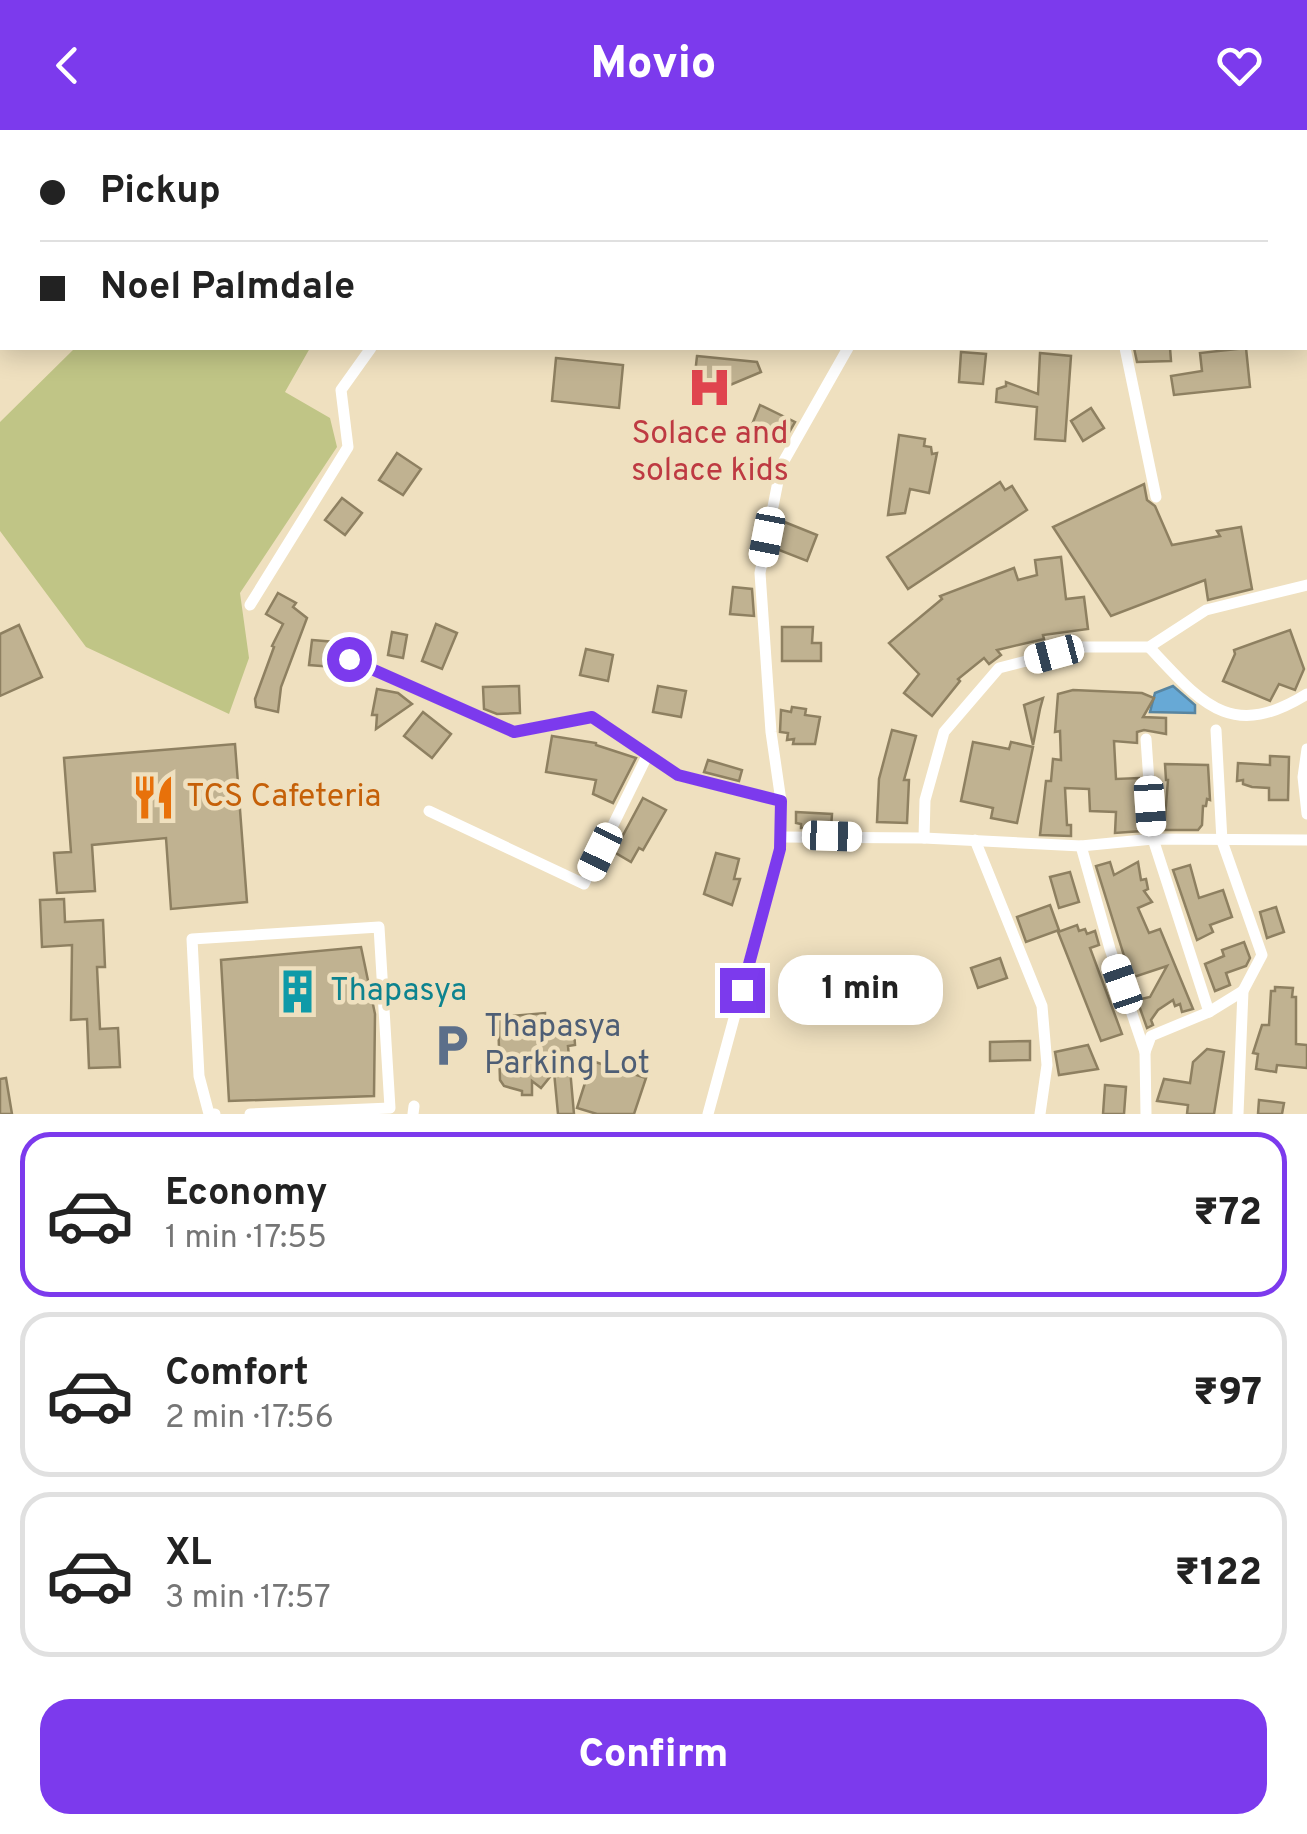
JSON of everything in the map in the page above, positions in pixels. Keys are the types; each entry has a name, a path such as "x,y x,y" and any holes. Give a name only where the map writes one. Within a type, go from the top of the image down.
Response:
{"street":[{"path":"250,605 348,447 341,390 370,350"},
{"path":"708,1114 762,922 781,836 760,573 781,466 847,350"},
{"path":"1126,350 1156,498"},
{"path":"924,838 926,800 944,732 999,668 1082,647 1149,648 1206,610 1307,585"},
{"path":"1149,648 1198,700 1241,717 1284,708 1307,694"},
{"path":"349,659 514,732 592,717 678,775 781,801"},
{"path":"1216,730 1222,842 1262,955 1243,991 1238,1114"},
{"path":"1146,740 1153,839 1209,1012"},
{"path":"1307,749 1303,777 1307,814"},
{"path":"429,811 584,884 648,754"},
{"path":"781,836 1081,846 1153,839 1307,840"},
{"path":"975,840 1042,1006 1047,1065 1040,1114"},
{"path":"1081,846 1145,1052 1146,1114"},
{"path":"215,1114 209,1114 199,1076 192,939 379,927 390,1108 250,1114"},
{"path":"1145,1052 1151,1036 1209,1012 1243,991"}],"green space":[{"path":"73,350 309,350 285,392 330,418 337,447 240,593 249,658 229,714 86,647 0,531 0,422"}],"water":[{"path":"1173,686 1195,705 1195,713 1150,712 1155,693"}],"building":[{"path":"1134,350 1170,350 1171,361 1137,362"},
{"path":"1246,350 1250,387 1174,395 1171,376 1202,371 1200,353"},
{"path":"961,352 986,354 983,384 959,382"},
{"path":"1040,353 1071,356 1065,441 1035,439 1037,407 996,402 997,389 1006,386 1006,382 1038,394"},
{"name":"Solace and solace kids","path":"697,356 757,362 761,372 692,401"},
{"path":"556,358 623,365 619,408 552,401"},
{"path":"760,405 795,422 783,443 749,432"},
{"path":"1091,408 1104,428 1083,441 1071,421"},
{"path":"899,435 925,439 924,446 931,447 932,454 937,453 929,493 910,489 905,513 888,515"},
{"path":"397,453 421,469 403,495 379,480"},
{"path":"1000,482 1005,490 1012,486 1027,510 908,589 887,557"},
{"path":"1144,484 1147,500 1155,506 1172,545 1220,536 1217,531 1241,527 1252,589 1208,600 1205,580 1111,616 1053,527"},
{"path":"342,498 362,513 345,535 325,520"},
{"path":"782,521 817,535 807,561 774,548"},
{"path":"1061,557 1066,599 1084,597 1088,629 1043,635 1044,639 997,650 1001,655 989,664 984,658 958,679 932,716 904,693 919,674 889,643 942,599 940,596 1014,568 1018,580 1037,575 1035,560"},
{"path":"733,587 752,589 754,616 730,614"},
{"path":"278,593 296,603 293,607 307,618 281,687 278,712 256,707 255,699 283,624 266,614"},
{"path":"436,624 457,633 442,669 422,661"},
{"path":"19,625 42,677 0,696 0,634"},
{"path":"782,627 813,627 812,643 821,643 821,661 782,661"},
{"path":"1290,630 1304,669 1295,690 1279,684 1270,701 1223,681 1234,650"},
{"path":"392,632 407,635 403,658 388,655"},
{"path":"312,640 336,642 334,667 309,665"},
{"path":"586,649 613,655 608,681 580,675"},
{"path":"519,686 520,713 497,714 484,709 483,687"},
{"path":"658,686 686,691 681,717 653,712"},
{"path":"377,689 398,693 412,704 376,729 377,715 372,715"},
{"path":"1073,690 1142,693 1154,698 1143,717 1166,718 1166,734 1144,730 1137,732 1137,743 1114,741 1116,779 1139,778 1142,831 1115,833 1116,812 1090,811 1089,789 1065,788 1071,836 1040,835 1046,781 1051,781 1053,759 1061,760 1060,731 1055,732 1058,694"},
{"path":"1043,698 1040,709 1033,745 1024,705"},
{"path":"792,707 806,709 805,715 820,717 815,744 793,744 794,739 787,740 788,733 780,732 781,710 791,712"},
{"path":"423,712 451,734 432,758 404,736"},
{"path":"892,730 916,736 904,780 909,780 907,823 877,822 879,779"},
{"path":"552,736 596,743 636,758 613,803 593,794 596,780 546,772"},
{"path":"973,742 1009,749 1011,742 1033,747 1017,823 991,818 993,808 961,801"},
{"name":"TCS Cafeteria","path":"235,744 247,902 171,909 166,838 92,845 95,891 57,893 54,853 71,852 64,758"},
{"path":"1270,756 1289,757 1288,800 1269,800 1269,788 1237,781 1238,763 1270,765"},
{"path":"708,760 742,770 739,781 704,772"},
{"path":"1165,764 1208,765 1210,800 1203,806 1198,830 1164,830 1168,780"},
{"path":"643,798 666,810 643,850 639,848 631,862 614,852"},
{"path":"796,812 832,814 831,828 801,828 796,823"},
{"path":"716,853 739,859 734,879 740,879 732,905 704,894"},
{"path":"1110,862 1114,875 1138,862 1141,880 1146,879 1148,889 1144,891 1152,902 1138,908 1149,933 1160,929 1193,1009 1182,1012 1180,1004 1175,1006 1173,1000 1158,1010 1151,1020 1153,1025 1147,1028 1137,1000 1150,997 1167,966 1131,978 1096,866"},
{"path":"1190,865 1199,898 1223,890 1232,917 1210,925 1213,932 1197,940 1173,870"},
{"path":"1070,872 1079,902 1059,908 1050,877"},
{"path":"64,899 65,922 103,920 105,967 97,967 100,1029 118,1028 120,1067 89,1068 87,1019 71,1020 72,945 42,947 40,900"},
{"path":"1050,905 1059,930 1026,942 1017,917"},
{"path":"1276,907 1284,932 1267,938 1260,912"},
{"path":"1077,925 1079,931 1085,929 1087,934 1095,931 1099,945 1090,948 1122,1034 1101,1041 1058,932"},
{"path":"1244,942 1250,958 1246,966 1226,973 1230,985 1215,991 1205,964 1224,956 1222,950"},
{"name":"Thapasya","path":"361,947 375,1014 374,1096 229,1101 221,960"},
{"path":"1000,958 1007,978 978,988 971,968"},
{"path":"1275,987 1293,988 1296,1044 1307,1045 1307,1068 1277,1065 1276,1072 1256,1069 1258,1054 1253,1053 1262,1025 1269,1025 1271,991"},
{"path":"545,1013 545,1017 574,1029 575,1045 568,1046 574,1114 558,1114 554,1072 541,1088 532,1081 532,1095 522,1095 522,1091 504,1086 500,1080 498,1017"},
{"path":"1030,1041 1030,1060 990,1061 990,1042"},
{"path":"1088,1045 1098,1069 1059,1075 1055,1052"},
{"path":"1207,1049 1224,1052 1214,1114 1187,1114 1188,1105 1157,1101 1164,1079 1190,1083 1193,1062"},
{"path":"592,1061 646,1078 634,1114 597,1114 577,1108"},
{"path":"6,1078 12,1114 0,1114 0,1079"},
{"path":"1105,1085 1126,1087 1124,1114 1103,1114"},
{"path":"1259,1100 1284,1103 1282,1114 1258,1114"}],"place":[{"name":"Solace and solace kids","path":"710,387"},
{"name":"TCS Cafeteria","path":"153,798"},
{"name":"Thapasya","path":"297,992"},
{"name":"Thapasya Parking Lot","path":"451,1046"}],"route":[{"path":"349,659 514,732 592,717 678,775 781,801 780,849 742,990"}]}
